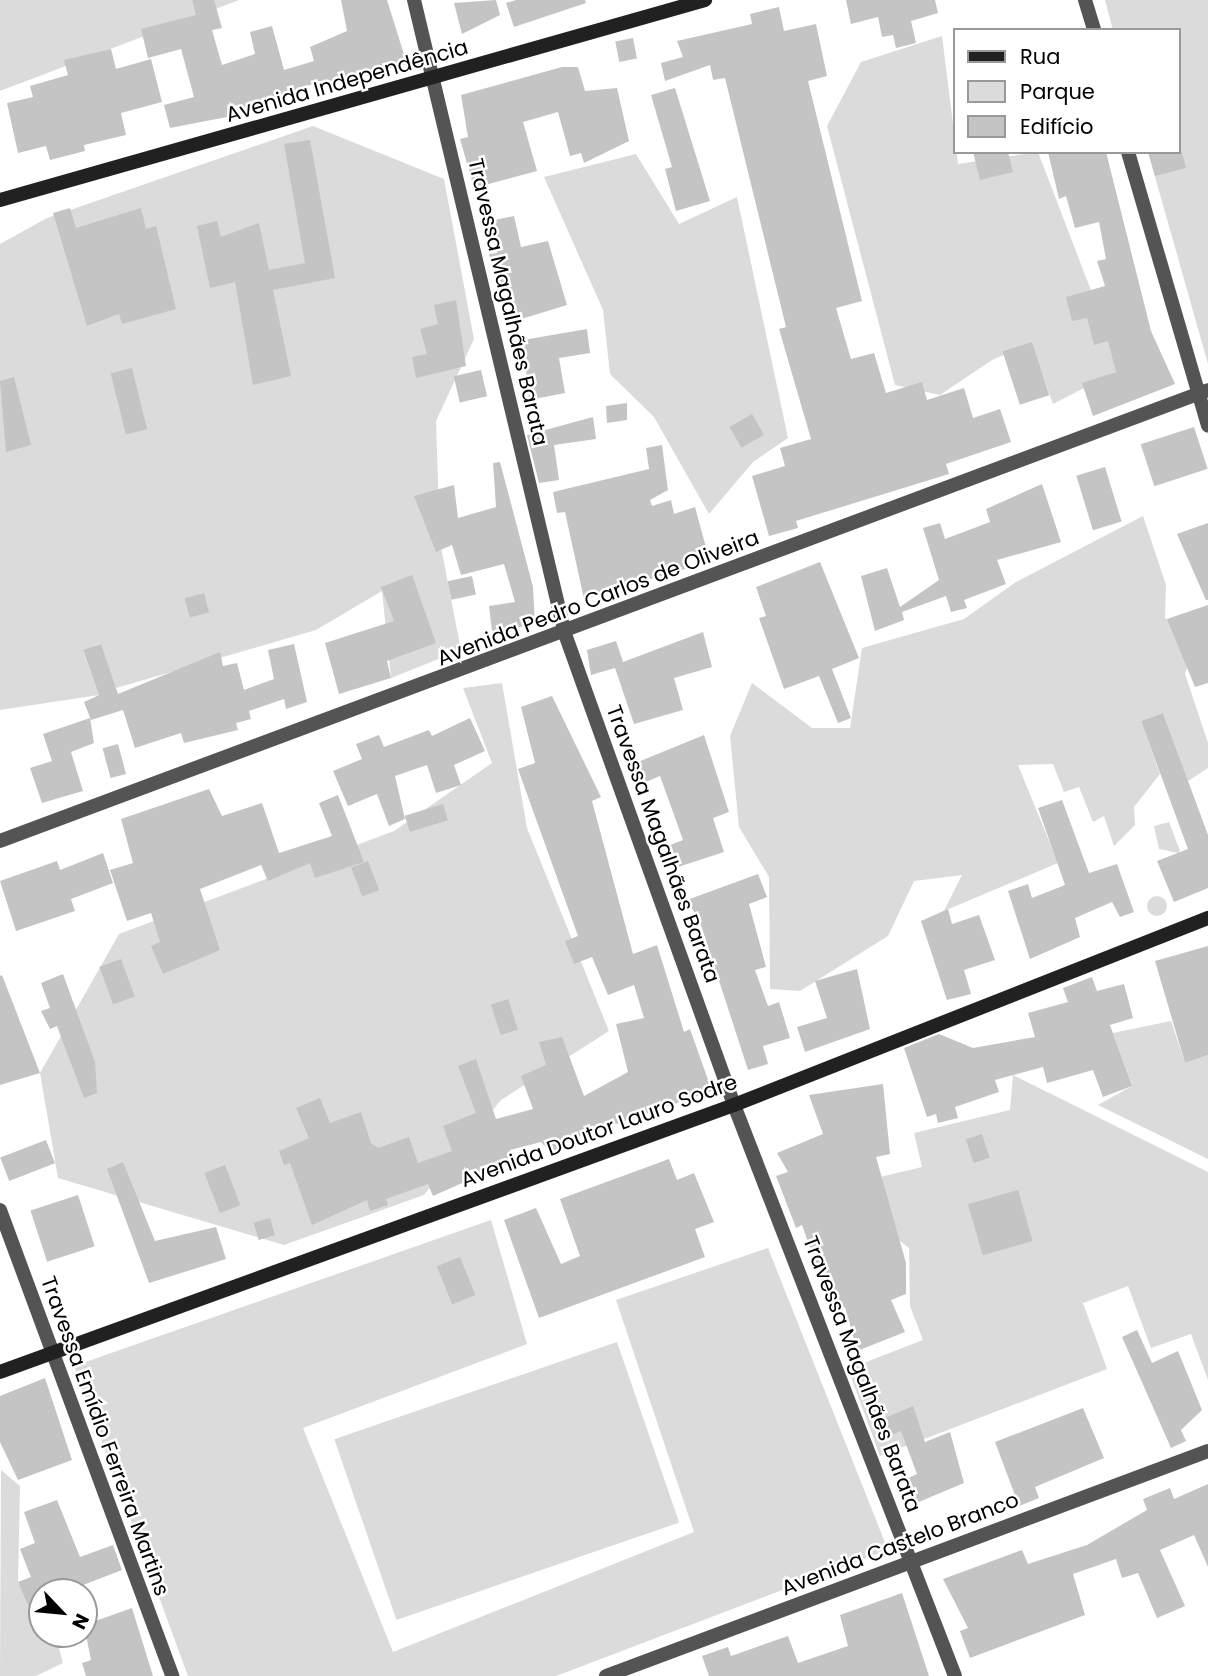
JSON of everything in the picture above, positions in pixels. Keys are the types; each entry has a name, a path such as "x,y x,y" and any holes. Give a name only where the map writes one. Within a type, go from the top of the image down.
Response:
{"street":[{"name":"Travessa Magalhães Barata","path":"414,0 565,634 734,1105 955,1676"},
{"name":"Avenida Independência","path":"0,200 433,80 705,0"},
{"path":"1085,0 1093,28"},
{"path":"1129,154 1202,392 1208,426"},
{"name":"Avenida Pedro Carlos de Oliveira","path":"0,841 565,634 1202,392"},
{"name":"Avenida Doutor Lauro Sodre","path":"0,1372 734,1105 1208,918"},
{"name":"Travessa Emídio Ferreira Martins","path":"0,1210 50,1354 172,1676"},
{"name":"Avenida Castelo Branco","path":"606,1676 1208,1451"}],"green space":[{"path":"0,0 239,0 0,91"},
{"path":"1105,0 1208,0 1208,364 1149,154 1180,154 1180,28 1112,28"},
{"path":"942,36 953,124 953,154 957,154 958,164 1039,154 1121,369 1053,404 1031,343 992,360 940,395 895,385 827,126 861,62"},
{"path":"313,126 444,179 474,339 436,421 440,542 461,650 391,678 382,591 316,630 116,688 100,644 83,651 99,695 0,710 0,244 47,218"},
{"path":"636,154 679,224 737,197 788,438 753,462 709,514 654,417 610,374 603,310 544,177"},
{"path":"1143,516 1166,585 1165,618 1199,632 1185,674 1208,743 1208,768 1188,781 1163,713 1141,721 1160,774 1134,807 1135,825 1114,846 1104,816 1093,822 1079,787 1064,792 1053,764 1018,765 1058,863 944,911 962,875 914,881 888,936 800,991 770,989 769,877 739,827 730,736 752,683 812,728 850,728 862,648 964,619 1016,582"},
{"path":"502,683 527,828 609,1031 501,1100 424,1195 284,1245 58,1178 40,1073 119,934 394,831 492,763 463,688"},
{"path":"1169,822 1180,851 1178,853 1159,849 1154,826"},
{"path":"1153,896 1161,896 1167,906 1161,916 1153,916 1147,910 1147,902"},
{"path":"1171,1021 1185,1063 1208,1055 1208,1159 1098,1105 1132,1086 1113,1033"},
{"path":"1013,1075 1208,1172 1208,1380 1191,1334 1151,1348 1128,1286 1083,1303 1107,1369 880,1456 848,1369 923,1340 910,1306 909,1248 866,1214 859,1182 922,1167 914,1133 1010,1110"},
{"path":"491,1220 527,1344 303,1428 393,1652 694,1532 616,1300 768,1248 888,1550 556,1676 188,1676 74,1366"},
{"path":"617,1342 679,1523 396,1620 334,1439"},
{"path":"1,1470 20,1486 18,1582 28,1606 28,1648 59,1648 63,1663 36,1676 0,1676"}],"building":[{"path":"192,0 214,0 222,28 212,30 222,65 255,54 250,32 272,26 284,70 314,61 310,47 347,31 341,0 387,0 407,64 322,86 320,81 232,116 170,128 164,105 194,97 181,49 148,58 141,29 196,15"},
{"path":"496,0 500,15 462,34 454,3"},
{"path":"516,0 585,0 586,3 514,27 506,3"},
{"path":"846,0 935,0 938,13 911,21 916,43 896,48 893,35 882,37 878,17 851,24"},
{"path":"779,7 784,31 816,24 827,76 808,81 862,301 836,308 851,359 874,353 886,393 922,382 927,400 964,388 973,418 1000,409 1011,442 946,464 949,474 796,521 798,528 769,536 752,476 785,466 780,448 811,439 779,329 786,327 725,78 713,80 710,65 665,81 661,63 683,57 677,41 752,24 750,14"},
{"path":"633,38 637,59 619,62 615,41"},
{"path":"111,49 116,69 151,59 162,102 121,113 126,135 84,145 85,151 50,160 46,146 18,153 7,103 33,97 30,86 68,75 64,60"},
{"path":"562,67 578,67 585,91 617,88 629,141 584,163 581,153 570,156 558,112 523,122 537,171 474,188 460,139 468,137 461,95"},
{"path":"675,88 710,201 676,211 665,169 672,167 651,95"},
{"path":"310,140 335,278 273,290 291,376 253,385 235,282 210,288 197,226 217,221 221,237 259,223 269,270 305,263 284,144"},
{"path":"1182,152 1186,168 1155,176 1149,154"},
{"path":"974,154 1008,154 1013,172 980,180"},
{"path":"1048,154 1107,154 1151,331 1175,384 1093,416 1082,383 1116,372 1108,341 1094,345 1087,318 1072,321 1066,297 1105,286 1097,261 1106,259 1099,222 1075,228 1066,196 1059,199"},
{"path":"70,208 76,228 141,208 146,229 156,226 176,309 122,324 119,314 87,326 53,213"},
{"path":"514,216 521,247 548,241 567,305 518,320 508,290 495,281 489,254 497,253 490,221"},
{"path":"456,300 466,366 416,378 412,357 427,354 420,329 438,324 434,305"},
{"path":"587,329 590,353 559,358 565,393 529,400 523,340"},
{"path":"1032,342 1049,395 1020,405 1003,352"},
{"path":"132,368 147,429 126,434 111,373"},
{"path":"481,370 487,396 460,403 454,376"},
{"path":"14,377 31,445 6,452 0,381"},
{"path":"627,403 627,420 607,423 606,406"},
{"path":"752,414 764,435 741,448 729,427"},
{"path":"593,417 596,439 554,445 559,480 539,483 527,435"},
{"path":"1194,427 1208,469 1154,486 1141,444"},
{"path":"662,445 668,490 650,500 652,506 671,500 674,514 695,507 707,551 686,559 688,568 584,599 565,512 557,513 553,492 649,469 646,448"},
{"path":"500,462 533,587 535,625 492,631 489,606 515,602 504,564 461,575 452,545 436,552 414,496 454,485 458,518 496,507 493,463"},
{"path":"1105,467 1122,522 1093,530 1076,476"},
{"path":"1042,484 1061,542 997,560 1006,584 964,600 967,608 951,612 946,596 902,612 904,620 875,631 861,576 887,568 900,607 939,580 923,528 940,523 945,539 990,522 986,509"},
{"path":"1208,523 1208,600 1206,600 1177,534"},
{"path":"820,562 859,658 832,669 851,718 838,723 819,676 784,689 759,618 766,616 756,587"},
{"path":"412,575 436,643 387,661 391,678 339,694 325,643 394,621 381,587"},
{"path":"472,576 476,595 451,600 448,581"},
{"path":"204,593 209,612 190,617 185,598"},
{"path":"1208,605 1208,683 1195,687 1167,619"},
{"path":"703,632 712,667 674,678 683,710 634,724 615,668 591,675 587,650 616,641 623,662"},
{"path":"101,644 118,694 220,652 223,666 237,663 244,690 274,679 268,650 294,644 307,702 286,709 284,699 249,711 251,719 236,723 238,730 184,743 181,733 135,748 123,710 91,720 84,702 99,695 83,650"},
{"path":"552,696 601,797 592,801 633,954 657,945 684,1032 690,1029 712,1091 561,1143 562,1148 551,1152 541,1142 510,1150 514,1160 433,1196 428,1184 386,1199 388,1205 370,1211 367,1200 312,1225 290,1163 284,1165 279,1151 309,1138 296,1108 320,1098 330,1123 361,1112 371,1143 378,1148 409,1137 418,1163 452,1151 443,1126 476,1113 458,1066 476,1059 496,1119 533,1109 521,1076 546,1065 539,1042 562,1037 584,1096 628,1072 616,1024 644,1018 634,985 608,995 592,957 574,964 565,941 578,936 518,769 535,763 521,707"},
{"path":"1163,713 1208,835 1208,888 1174,902 1157,861 1188,849 1141,721"},
{"path":"90,718 94,743 71,752 83,791 42,803 30,768 52,761 43,734"},
{"path":"470,718 485,751 454,765 461,785 436,793 427,765 395,776 405,819 389,826 377,794 348,806 333,771 362,759 356,744 379,735 384,747 429,730 432,736"},
{"path":"704,735 729,812 713,818 724,852 672,869 665,847 683,840 660,776 646,782 638,762"},
{"path":"118,744 126,774 111,778 103,748"},
{"path":"209,789 222,816 262,803 279,853 332,836 319,803 338,795 364,862 315,878 310,863 268,881 261,865 200,889 220,950 163,974 151,946 160,942 151,913 127,921 110,870 133,863 121,819"},
{"path":"1062,800 1089,873 1117,864 1134,912 1120,917 1112,902 1075,918 1080,937 1030,959 1008,891 1028,884 1032,898 1065,885 1038,808"},
{"path":"443,804 448,820 410,832 405,816"},
{"path":"103,853 113,883 71,899 75,911 16,931 0,881 57,861 60,870"},
{"path":"368,861 379,890 362,896 351,867"},
{"path":"758,874 767,897 749,904 766,967 755,970 768,1006 779,1002 790,1038 763,1046 768,1064 748,1070 700,922 687,900"},
{"path":"948,909 952,924 979,915 995,960 964,970 971,994 947,1000 921,921"},
{"path":"1208,946 1208,1055 1185,1063 1155,961"},
{"path":"121,959 135,997 113,1004 99,967"},
{"path":"857,969 870,1029 805,1052 797,1027 827,1018 815,981"},
{"path":"63,974 95,1062 97,1093 84,1098 57,1026 50,1029 41,1011 50,1008 41,983"},
{"path":"2,975 40,1073 0,1085 0,976"},
{"path":"1092,977 1097,991 1124,984 1133,1018 1110,1025 1132,1086 1103,1097 1093,1070 1047,1083 1043,1067 995,1080 999,1092 955,1107 958,1118 938,1123 936,1114 927,1117 904,1048 939,1034 973,1048 1035,1037 1028,1013 1068,1002 1063,988"},
{"path":"508,999 518,1029 501,1035 491,1005"},
{"path":"883,1084 890,1154 876,1157 906,1263 906,1294 891,1300 905,1332 857,1351 845,1307 832,1310 802,1225 796,1228 776,1176 788,1172 777,1153 823,1134 809,1095"},
{"path":"982,1134 990,1158 974,1163 966,1139"},
{"path":"46,1140 55,1163 9,1181 0,1158"},
{"path":"669,1159 677,1180 694,1173 714,1222 695,1229 705,1257 539,1318 504,1220 536,1208 561,1264 580,1256 560,1199"},
{"path":"123,1162 155,1241 216,1227 226,1259 149,1283 107,1169"},
{"path":"225,1165 240,1205 220,1213 204,1173"},
{"path":"1018,1190 1033,1241 983,1255 968,1204"},
{"path":"78,1195 95,1246 47,1262 30,1210"},
{"path":"270,1218 275,1235 259,1240 254,1223"},
{"path":"460,1257 475,1295 452,1304 437,1266"},
{"path":"1137,1330 1152,1363 1178,1351 1202,1410 1181,1430 1186,1441 1171,1448 1122,1337"},
{"path":"45,1378 72,1460 18,1480 0,1442 0,1396"},
{"path":"913,1406 925,1442 950,1432 964,1483 914,1504 904,1480 917,1474 901,1431 888,1436 882,1419"},
{"path":"1083,1408 1104,1458 1035,1487 1039,1498 1019,1506 995,1442"},
{"path":"1208,1484 1208,1567 1194,1535 1160,1550 1185,1606 1157,1618 1138,1573 1122,1578 1116,1559 1073,1574 1085,1615 970,1658 960,1631 968,1628 943,1579 1022,1550 1028,1564 1087,1545 1147,1510 1143,1499 1170,1488 1174,1499"},
{"path":"57,1500 80,1557 113,1545 122,1570 98,1579 28,1578 31,1577 20,1549 35,1543 24,1512"},
{"path":"28,1578 28,1606 18,1582"},
{"path":"902,1593 929,1676 709,1676 702,1656 728,1647 731,1656 788,1636 798,1663 848,1646 840,1615"},
{"path":"132,1608 153,1676 86,1676 82,1663 91,1660 89,1648 98,1648 98,1620"}]}
